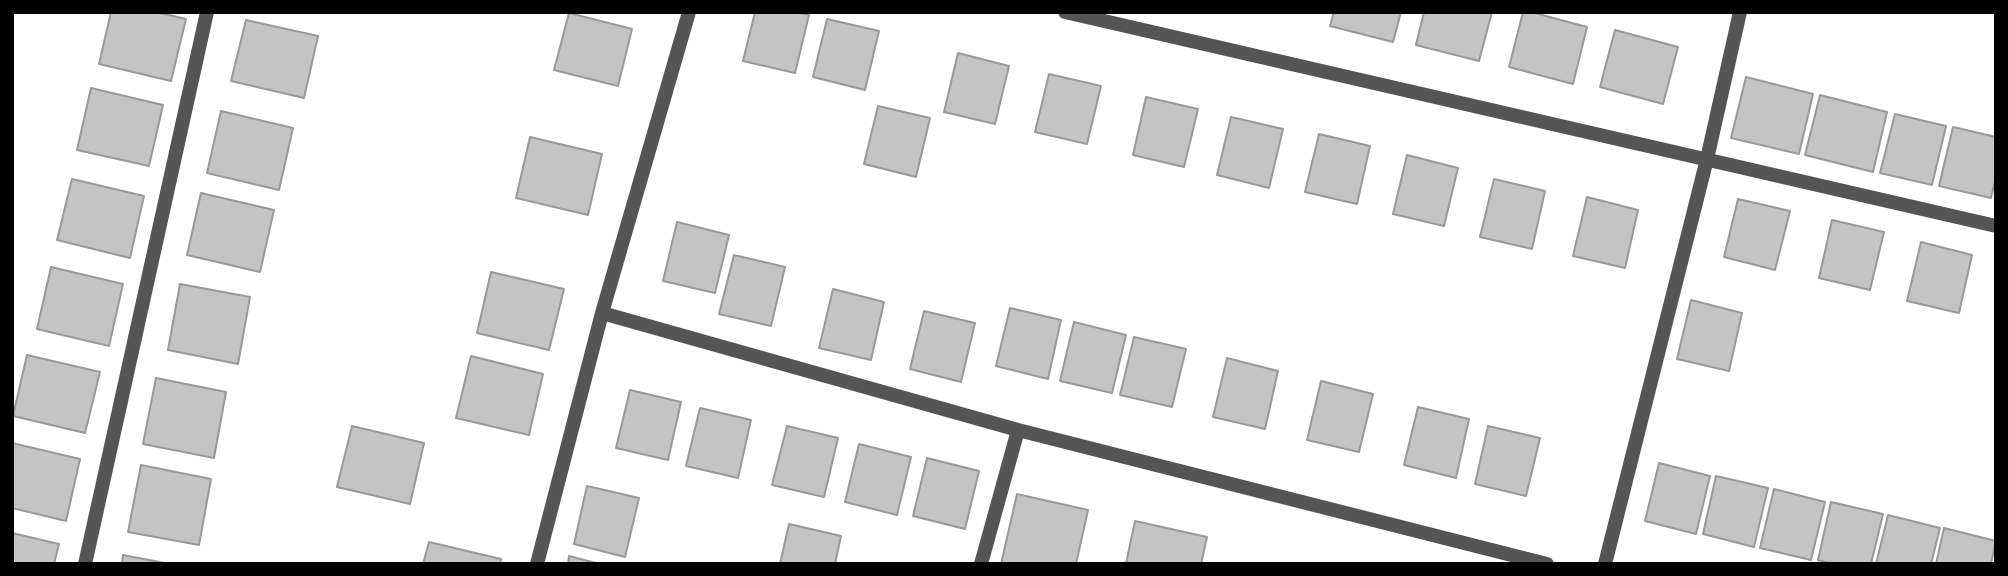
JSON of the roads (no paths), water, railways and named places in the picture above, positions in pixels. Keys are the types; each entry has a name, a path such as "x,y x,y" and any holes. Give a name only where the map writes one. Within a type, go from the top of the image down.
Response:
{"street":[{"path":"85,564 207,12"},
{"path":"537,564 602,313 689,12"},
{"path":"1065,12 1996,226"},
{"path":"1605,564 1707,159 1740,12"},
{"path":"602,313 1018,430 1547,564"},
{"path":"981,564 1018,430"}]}
